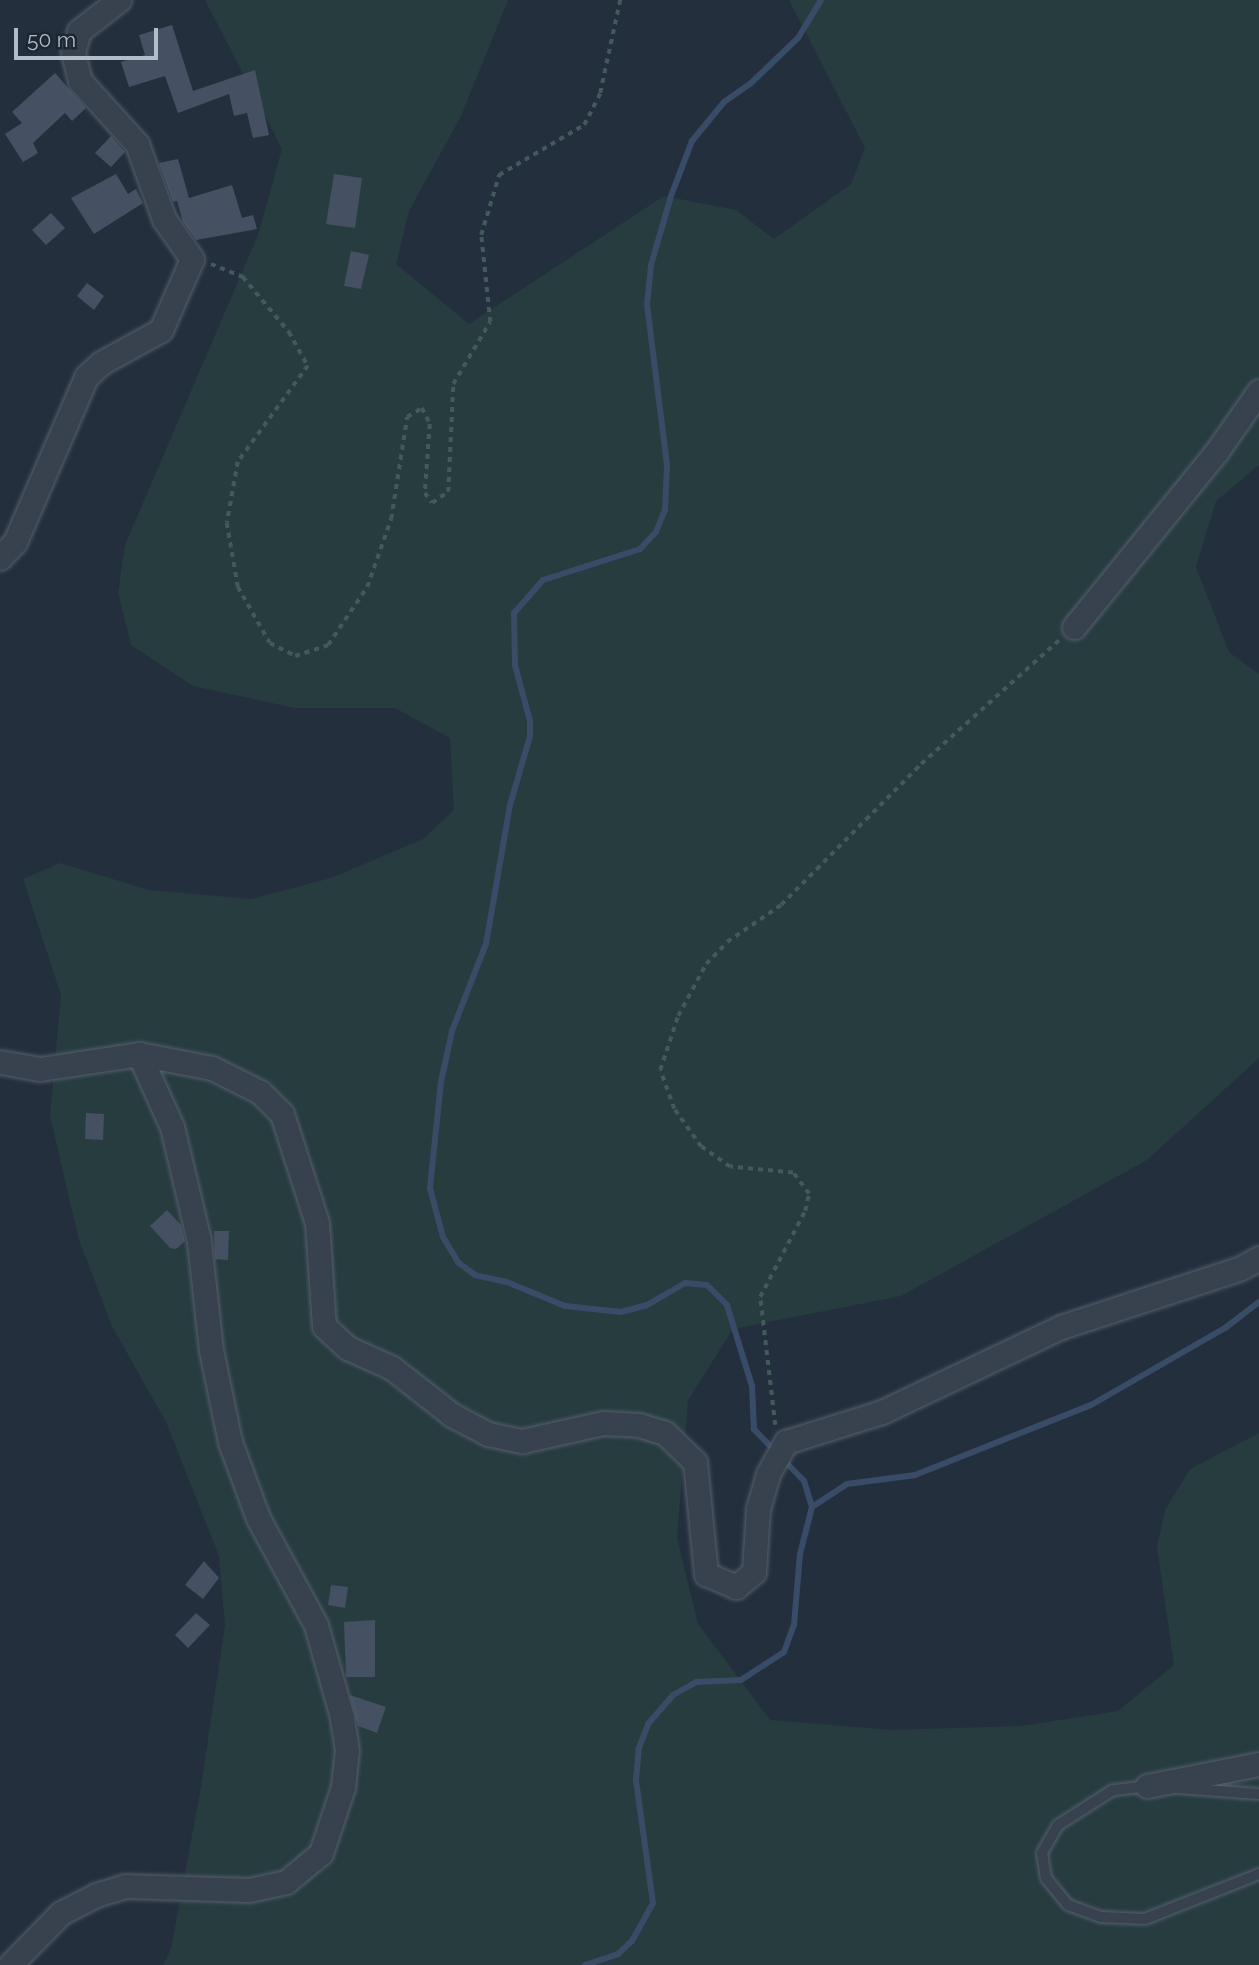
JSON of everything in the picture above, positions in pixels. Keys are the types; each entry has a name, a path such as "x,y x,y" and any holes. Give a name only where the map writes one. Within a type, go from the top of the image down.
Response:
{"street":[{"path":"0,558 15,542 86,377 101,363 161,330 192,259 164,219 137,144 80,81 73,52 79,31 119,0"},
{"path":"1074,627 1217,451 1259,391"},
{"path":"10,1965 61,1913 96,1895 125,1886 249,1890 286,1882 321,1853 343,1787 347,1750 342,1717 316,1625 258,1518 230,1442 211,1350 199,1241 172,1127 138,1054"},
{"path":"0,1062 40,1069 138,1054 212,1068 260,1092 282,1114 317,1223 320,1315 324,1326 348,1348 392,1368 452,1415 488,1434 522,1441 603,1423 639,1425 665,1433 695,1462 700,1479 702,1563 706,1574 720,1583 736,1587 754,1572 758,1509 768,1474 786,1442 882,1412 1061,1327 1241,1268 1259,1258"},
{"path":"1147,1786 1259,1764"}],"lane":[{"path":"1259,1794 1147,1786 1113,1790 1058,1825 1042,1853 1046,1878 1068,1905 1101,1917 1145,1919 1259,1874"}],"path":[{"path":"192,259 243,277 306,357 308,366 238,462 227,523 238,587 270,643 295,656 328,645 367,587 391,519 407,417 422,408 430,424 425,493 432,503 448,492 453,384 490,322 481,235 499,175 584,125 600,93 620,0"},
{"path":"786,1442 774,1423 769,1401 760,1297 805,1211 809,1194 793,1174 730,1167 701,1147 674,1109 660,1070 678,1016 706,964 727,942 781,905 921,764 1074,627"}],"green space":[{"path":"205,0 508,0 461,116 409,211 396,264 469,324 664,196 736,210 774,239 851,184 865,148 789,0 1259,0 1259,465 1216,501 1196,567 1229,652 1259,674 1259,1058 1147,1160 901,1296 733,1329 688,1400 677,1538 698,1624 770,1720 891,1730 1021,1726 1118,1711 1174,1665 1157,1547 1165,1510 1190,1469 1259,1433 1259,1965 163,1965 171,1949 201,1787 225,1625 219,1556 166,1422 112,1326 79,1240 50,1116 61,995 23,879 60,863 149,890 251,899 331,878 423,839 454,810 450,738 395,708 295,708 193,686 131,645 118,593 125,545 258,235 282,149"}],"building":[{"path":"172,25 193,91 255,70 269,135 253,138 247,113 234,116 229,94 178,113 165,76 129,87 121,62 145,55 139,35"},
{"path":"55,73 86,108 72,121 65,113 33,143 38,153 23,162 5,134 22,123 12,112"},
{"path":"111,136 125,152 111,167 95,153"},
{"path":"178,159 189,198 232,185 242,218 253,215 257,229 196,240 183,222 177,201 173,202 159,163"},
{"path":"116,174 128,194 136,189 143,203 94,234 71,198"},
{"path":"334,174 362,178 355,228 326,224"},
{"path":"51,213 65,228 46,245 32,230"},
{"path":"351,251 369,255 361,289 344,286"},
{"path":"87,283 104,296 94,310 77,296"},
{"path":"86,1113 104,1114 103,1140 85,1139"},
{"path":"167,1210 181,1225 185,1241 176,1249 170,1248 150,1226"},
{"path":"214,1231 229,1231 228,1260 215,1259"},
{"path":"204,1561 219,1578 203,1599 185,1585"},
{"path":"331,1585 348,1587 345,1608 328,1605"},
{"path":"196,1613 210,1625 188,1648 175,1635"},
{"path":"375,1620 375,1677 346,1677 344,1622"},
{"path":"350,1695 386,1707 377,1733 358,1726"}],"waterway":[{"path":"774,1450 754,1429 752,1386 727,1305 707,1285 685,1283 647,1305 621,1312 565,1306 507,1282 475,1275 458,1262 443,1237 430,1188 441,1082 452,1031 486,944 510,805 530,736 530,721 515,665 514,613 543,580 640,549 656,532 665,510 667,465 647,304 651,265 671,196 692,141 724,102 750,84 798,38 821,0"},
{"path":"812,1507 847,1484 915,1475 1091,1405 1225,1328 1259,1302"},
{"path":"585,1965 618,1954 632,1941 653,1903 636,1780 639,1748 648,1724 673,1695 696,1682 741,1680 784,1652 794,1625 800,1554 812,1507 804,1481 782,1458"}]}
